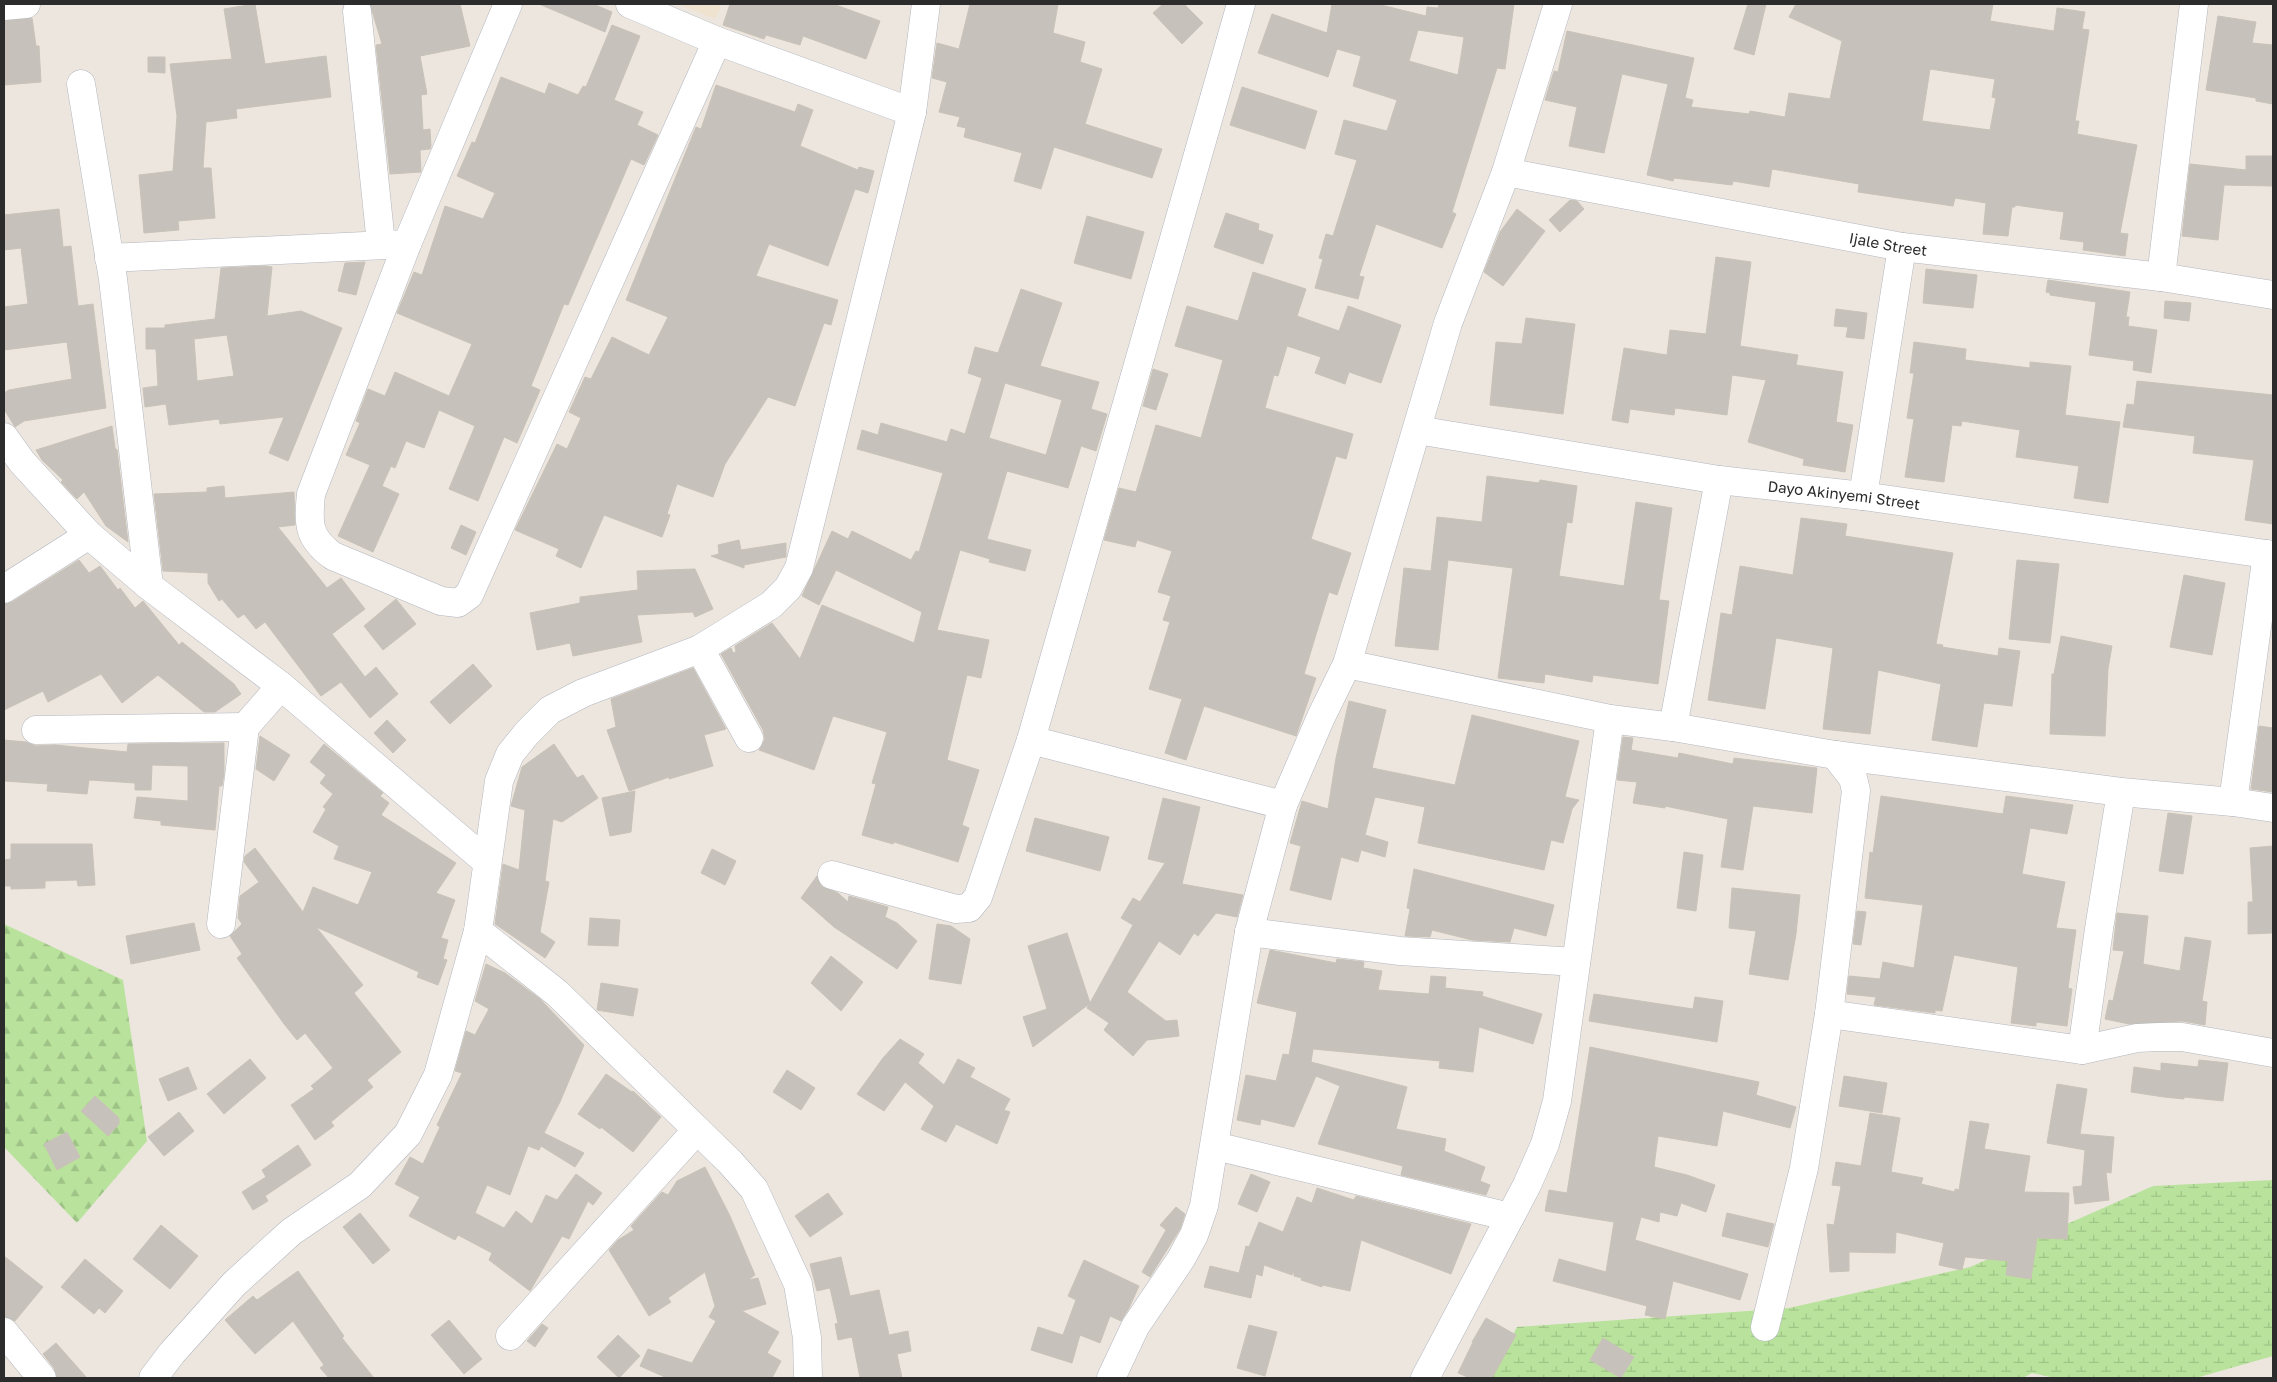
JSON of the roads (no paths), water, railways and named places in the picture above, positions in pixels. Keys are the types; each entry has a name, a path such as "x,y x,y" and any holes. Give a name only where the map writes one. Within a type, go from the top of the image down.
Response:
{"street":[{"path":"4,6 26,4"},
{"path":"508,4 394,244 310,494 309,513 312,533 318,545 333,556 441,601 458,603 468,595 717,41"},
{"path":"630,4 717,41 912,112"},
{"path":"152,1378 234,1284 290,1232 360,1185 408,1134 438,1075 478,931 486,861 499,781 510,754 527,732 550,710 582,693 700,649 771,605 788,588 799,568 912,112 926,4"},
{"path":"832,875 956,909 969,908 978,897 1030,740 1241,4"},
{"path":"1111,1378 1135,1326 1181,1259 1194,1235 1204,1206 1249,932 1283,805 1347,664 1448,323 1506,172 1558,4"},
{"path":"2161,277 2194,4"},
{"path":"357,11 394,244"},
{"path":"81,84 109,258 148,586"},
{"name":"Ijale Street","path":"1506,172 1902,247 2161,277 2273,295"},
{"path":"109,258 394,244"},
{"path":"1863,496 1902,247"},
{"name":"Dayo Akinyemi Street","path":"1417,430 1719,480 1863,496 2270,554"},
{"path":"4,438 89,535 148,586 281,686 486,861"},
{"path":"1673,727 1719,480"},
{"path":"4,588 89,535"},
{"path":"2232,802 2270,554"},
{"path":"700,649 749,738"},
{"path":"1347,664 1610,719 1673,727 1835,755 2122,792 2232,802 2273,808"},
{"path":"221,924 245,727 281,686"},
{"path":"1425,1378 1510,1217 1545,1144 1557,1101 1610,719"},
{"path":"36,730 245,727"},
{"path":"1030,740 1283,805"},
{"path":"1765,1327 1804,1168 1829,1014 1856,791 1853,778 1835,755"},
{"path":"2082,1050 2099,929 2122,792"},
{"path":"478,931 557,994 697,1130 754,1189 798,1284 807,1338 808,1378"},
{"path":"1249,932 1400,950 1576,962"},
{"path":"1829,1014 2082,1050 2137,1038 2182,1037 2273,1053"},
{"path":"510,1336 697,1130"},
{"path":"1215,1146 1510,1217"},
{"path":"4,1332 42,1378"}]}
